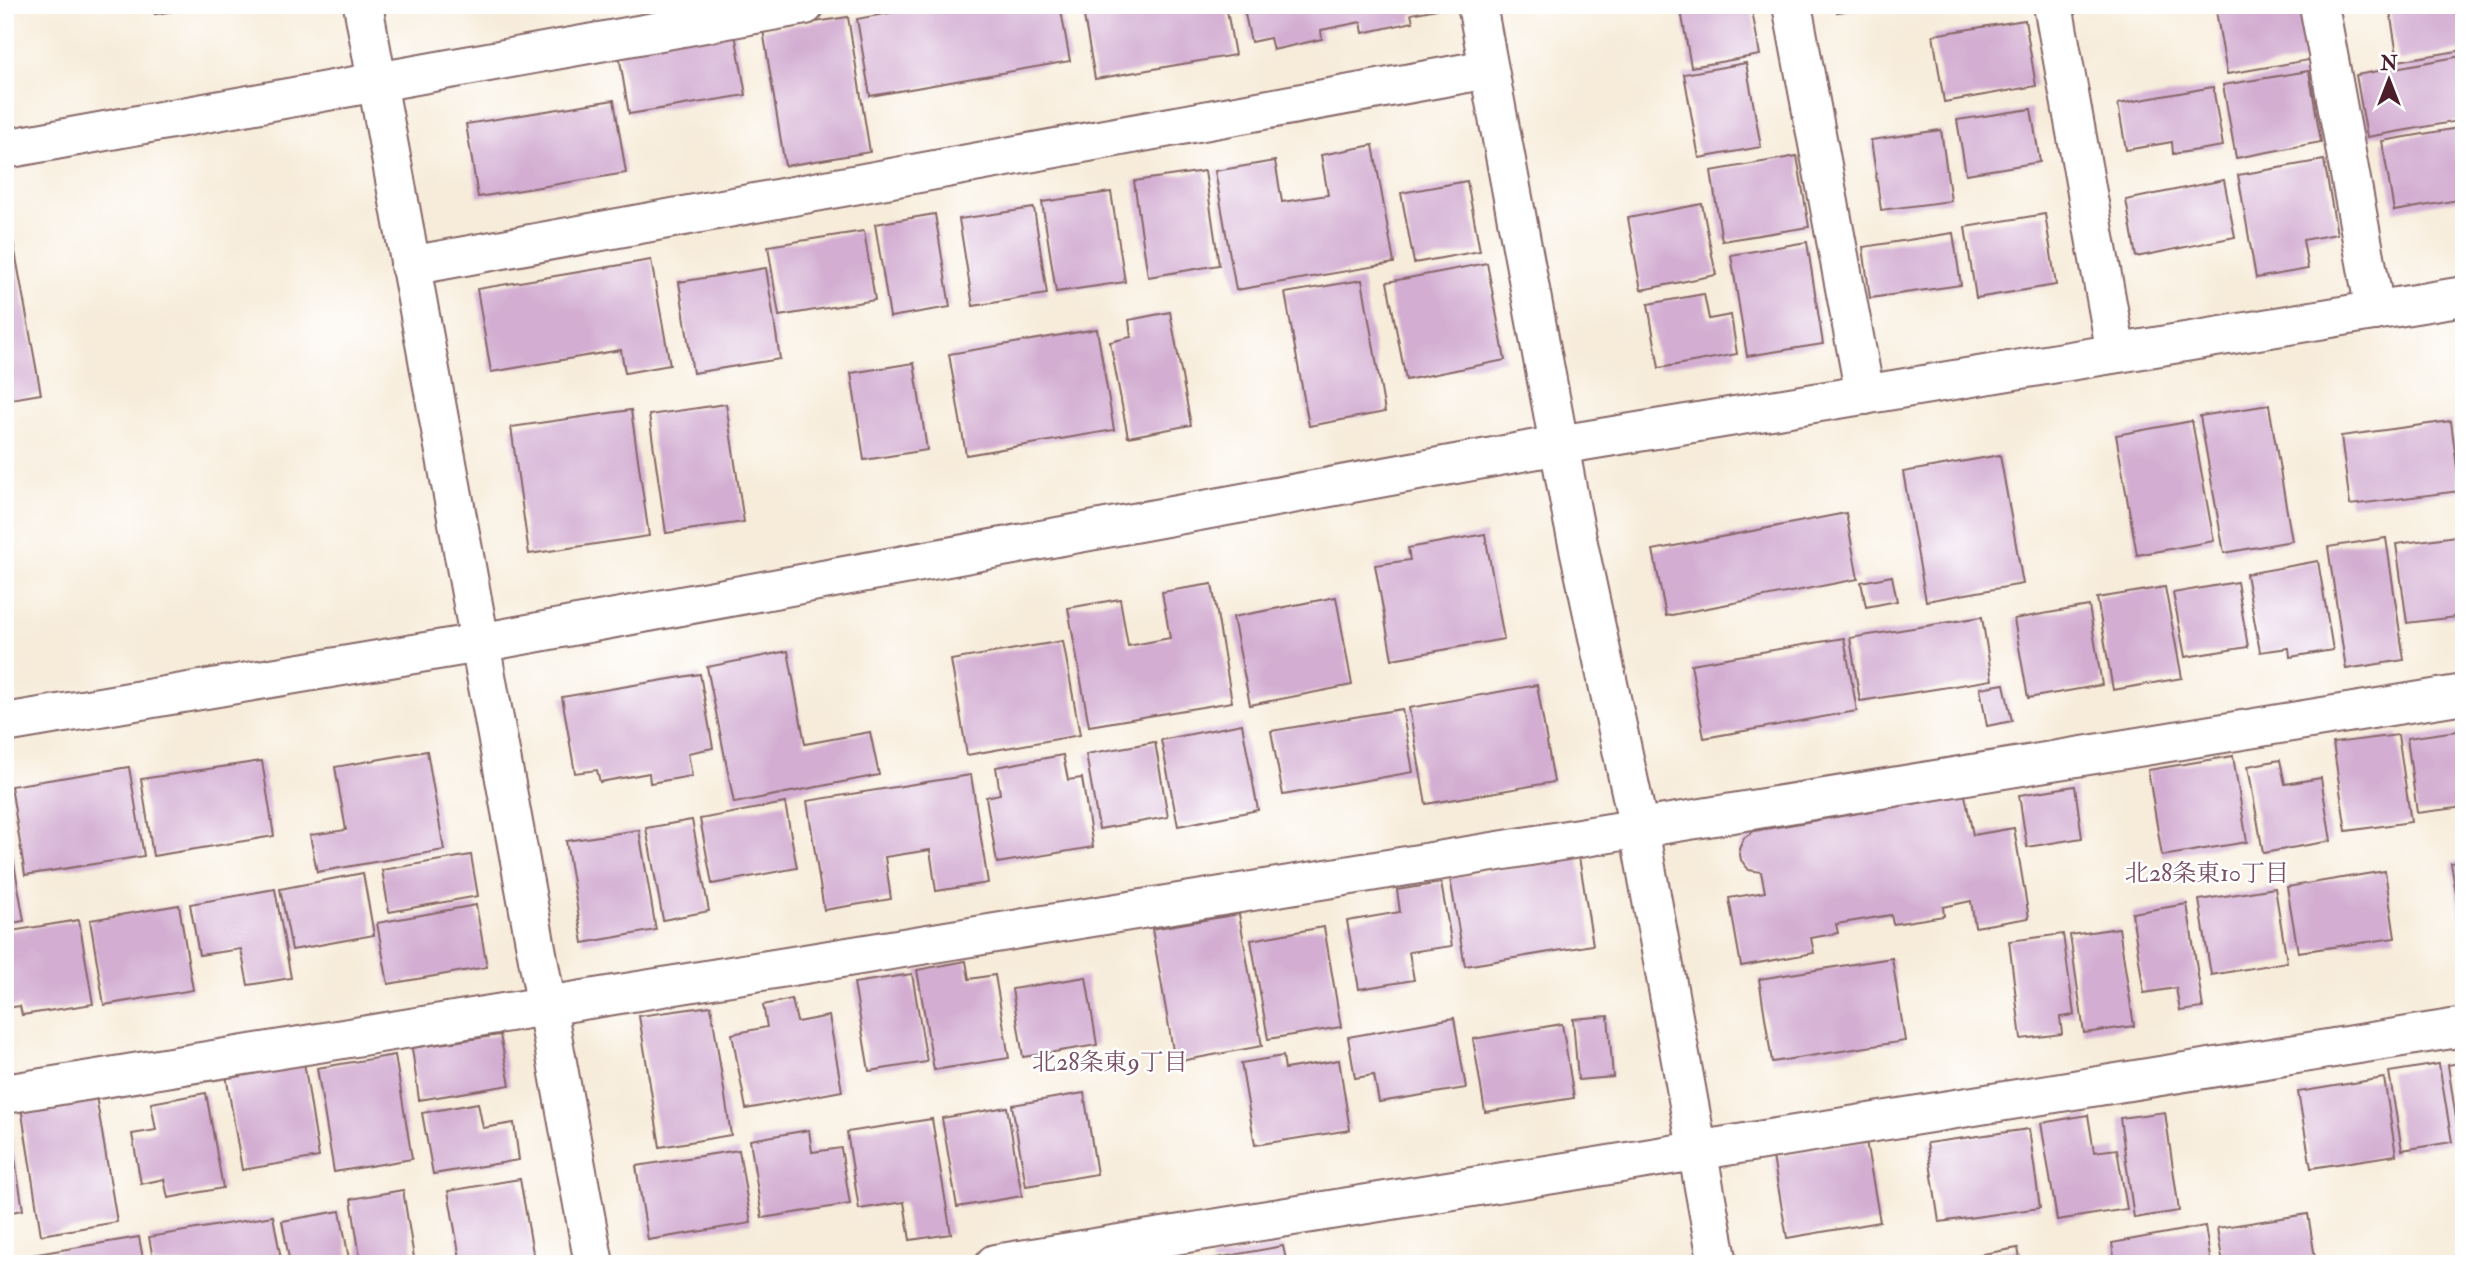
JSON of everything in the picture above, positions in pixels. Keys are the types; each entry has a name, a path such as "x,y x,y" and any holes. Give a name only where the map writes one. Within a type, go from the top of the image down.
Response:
{"street":[{"path":"363,5 594,1264"},
{"path":"5,149 806,5"},
{"path":"1477,5 1559,445 1639,829 1718,1264"},
{"path":"1791,5 1866,395"},
{"path":"2053,5 2116,353"},
{"path":"2319,5 2375,311"},
{"path":"410,266 1488,69"},
{"path":"5,723 479,643 1559,445 2464,296"},
{"path":"5,1094 2464,694"},
{"path":"995,1264 2464,1027"}],"building":[{"path":"153,5 196,5 196,7 155,14"},
{"path":"933,5 1060,5 1070,61 870,96 857,19"},
{"path":"1082,5 1226,5 1235,55 1095,79"},
{"path":"1243,5 1436,5 1437,9 1411,14 1413,22 1363,33 1361,22 1321,30 1322,39 1273,50 1270,38 1251,42"},
{"path":"1680,5 1751,5 1760,55 1691,67"},
{"path":"1836,5 1868,5 1868,7 1837,12"},
{"path":"2215,5 2300,5 2309,60 2227,74"},
{"path":"2389,5 2459,5 2464,50 2398,61"},
{"path":"848,17 870,152 785,166 763,30"},
{"path":"2025,20 2036,86 1944,102 1933,35"},
{"path":"734,28 746,95 629,114 618,49"},
{"path":"2462,56 2464,120 2367,137 2356,75"},
{"path":"1746,63 1761,147 1699,158 1684,74"},
{"path":"2309,71 2321,142 2236,158 2223,85"},
{"path":"2213,87 2223,146 2173,154 2172,142 2126,150 2118,104"},
{"path":"614,100 626,173 478,197 466,124"},
{"path":"2031,109 2040,162 1966,174 1957,120"},
{"path":"2464,127 2464,199 2394,211 2382,141"},
{"path":"1941,130 1951,201 1881,210 1871,140"},
{"path":"1373,145 1394,263 1236,290 1215,171 1275,161 1282,202 1328,195 1321,155"},
{"path":"1797,156 1809,227 1722,241 1711,171"},
{"path":"2324,160 2337,234 2303,240 2308,269 2256,278 2238,175"},
{"path":"1205,171 1219,265 1148,277 1134,181"},
{"path":"2224,180 2235,237 2136,257 2126,200"},
{"path":"1467,181 1480,251 1414,263 1401,193"},
{"path":"1111,192 1125,282 1056,292 1042,202"},
{"path":"1702,204 1716,275 1641,290 1628,218"},
{"path":"1034,208 1047,294 973,306 959,219"},
{"path":"935,214 950,307 890,317 875,224"},
{"path":"2045,214 2056,285 1976,298 1965,227"},
{"path":"11,230 41,394 5,400 5,231"},
{"path":"864,231 875,300 779,316 768,246"},
{"path":"1953,233 1961,285 1870,298 1863,247"},
{"path":"1807,242 1823,344 1747,356 1731,255"},
{"path":"651,260 670,365 625,373 621,350 491,372 477,289"},
{"path":"1487,263 1505,360 1406,380 1387,282"},
{"path":"766,268 780,359 693,373 679,282"},
{"path":"1362,280 1385,412 1309,426 1285,293"},
{"path":"1704,294 1709,319 1731,315 1737,354 1659,368 1648,304"},
{"path":"1170,312 1191,425 1128,437 1110,342 1131,337 1129,320"},
{"path":"1097,329 1114,430 966,455 949,354"},
{"path":"914,363 927,450 864,460 851,373"},
{"path":"726,404 744,522 666,533 649,415"},
{"path":"2269,405 2292,541 2224,553 2200,416"},
{"path":"631,410 649,536 529,554 511,427"},
{"path":"2192,421 2214,541 2137,555 2116,435"},
{"path":"2451,421 2460,491 2350,505 2341,436"},
{"path":"2000,455 2023,584 1926,601 1903,472"},
{"path":"1846,513 1858,579 1666,616 1653,550"},
{"path":"1485,534 1504,639 1392,659 1375,565 1410,560 1408,548"},
{"path":"2464,535 2464,616 2407,623 2396,544"},
{"path":"2386,538 2404,660 2346,669 2328,547"},
{"path":"2318,561 2333,650 2290,657 2289,648 2260,652 2246,574"},
{"path":"1892,576 1897,601 1866,607 1861,582"},
{"path":"2237,582 2248,647 2185,657 2173,593"},
{"path":"1212,584 1232,702 1089,726 1068,608 1120,599 1128,646 1170,638 1162,592"},
{"path":"2165,587 2182,678 2113,690 2097,598"},
{"path":"1336,597 1352,685 1250,705 1233,617"},
{"path":"2089,606 2102,685 2028,698 2014,619"},
{"path":"1982,617 1992,680 1860,701 1850,638"},
{"path":"1844,638 1857,711 1704,738 1691,664"},
{"path":"1063,641 1080,735 967,755 951,660"},
{"path":"788,651 805,744 870,732 879,775 734,803 707,667"},
{"path":"700,674 713,748 688,753 692,776 650,783 649,773 600,782 597,770 575,773 562,697"},
{"path":"2004,684 2012,721 1987,726 1980,688"},
{"path":"1537,685 1554,782 1426,804 1409,708"},
{"path":"1402,709 1413,772 1283,795 1271,731"},
{"path":"1242,724 1258,810 1178,826 1161,740"},
{"path":"2464,730 2464,807 2417,813 2407,738"},
{"path":"2398,735 2411,822 2346,831 2333,743"},
{"path":"1155,742 1168,817 1099,829 1086,754"},
{"path":"427,751 444,850 317,872 310,835 346,830 335,767"},
{"path":"1063,755 1068,780 1082,778 1093,847 997,863 986,797 1000,794 996,767"},
{"path":"2233,756 2247,842 2162,856 2148,770"},
{"path":"2280,760 2285,784 2321,778 2331,841 2263,853 2248,766"},
{"path":"262,761 274,836 153,856 141,779"},
{"path":"129,767 144,856 25,875 11,786"},
{"path":"971,775 988,883 936,891 930,850 885,857 891,899 824,910 807,801"},
{"path":"2075,786 2082,838 2027,847 2019,795"},
{"path":"1965,795 1973,835 2014,828 2029,918 1975,927 1971,901 1943,907 1944,916 1893,924 1891,915 1836,924 1838,933 1811,938 1814,953 1741,966 1729,898 1765,892 1761,872 1749,870 1741,860 1739,849 1744,838 1754,831"},
{"path":"785,803 797,868 712,884 700,819"},
{"path":"5,811 24,921 5,924"},
{"path":"692,820 709,911 663,920 646,828"},
{"path":"639,830 656,930 583,943 566,841"},
{"path":"471,855 478,896 389,912 382,870"},
{"path":"1579,857 1593,945 1465,966 1450,878"},
{"path":"2464,861 2464,931 2462,931 2451,863"},
{"path":"2385,871 2395,938 2298,952 2287,887"},
{"path":"363,873 374,935 292,950 280,889"},
{"path":"1441,883 1452,946 1409,952 1414,980 1359,989 1347,921 1400,912 1397,890"},
{"path":"2275,888 2287,962 2211,975 2199,900"},
{"path":"275,889 291,978 248,985 241,949 199,955 190,904"},
{"path":"2187,904 2203,1008 2180,1011 2176,988 2144,993 2132,913"},
{"path":"179,905 193,990 104,1005 90,920"},
{"path":"476,905 487,967 388,984 377,923"},
{"path":"1239,914 1262,1046 1175,1062 1152,929"},
{"path":"79,920 93,1004 22,1015 20,1006 5,1008 5,932"},
{"path":"1324,927 1341,1027 1268,1039 1251,940"},
{"path":"2119,928 2134,1026 2084,1033 2070,935"},
{"path":"2063,934 2074,1015 2060,1017 2062,1034 2021,1039 2009,941"},
{"path":"1892,958 1905,1041 1772,1062 1759,979"},
{"path":"966,961 969,979 995,975 1009,1058 934,1070 917,970"},
{"path":"912,974 927,1062 869,1071 854,983"},
{"path":"1086,977 1097,1045 1023,1057 1012,989"},
{"path":"792,999 797,1022 829,1016 842,1091 746,1109 732,1034 767,1027 763,1005"},
{"path":"711,1006 731,1135 660,1147 639,1016"},
{"path":"1608,1016 1613,1077 1578,1080 1573,1019"},
{"path":"1454,1018 1466,1088 1379,1102 1374,1075 1355,1078 1348,1037"},
{"path":"1562,1024 1574,1098 1485,1112 1473,1039"},
{"path":"500,1035 510,1085 419,1100 412,1048"},
{"path":"395,1055 412,1159 334,1172 317,1068"},
{"path":"1283,1056 1285,1069 1339,1060 1350,1130 1255,1145 1241,1063"},
{"path":"304,1062 319,1157 242,1170 226,1075"},
{"path":"2464,1062 2464,1138 2459,1139 2448,1065"},
{"path":"2439,1064 2452,1142 2402,1150 2389,1072"},
{"path":"2384,1078 2396,1155 2311,1168 2298,1092"},
{"path":"206,1093 223,1188 168,1198 164,1179 141,1184 132,1134 156,1130 151,1103"},
{"path":"1084,1093 1097,1174 1026,1186 1012,1105"},
{"path":"96,1096 117,1222 41,1235 21,1107"},
{"path":"478,1103 483,1128 514,1123 519,1160 433,1174 422,1113"},
{"path":"1007,1107 1022,1196 957,1207 942,1118"},
{"path":"2165,1112 2179,1211 2134,1218 2120,1118"},
{"path":"2088,1115 2094,1152 2117,1149 2127,1209 2057,1220 2041,1123"},
{"path":"932,1119 951,1234 910,1240 904,1202 859,1209 847,1132"},
{"path":"5,1127 10,1127 23,1210 5,1213"},
{"path":"2029,1129 2040,1208 1939,1222 1927,1143"},
{"path":"809,1130 812,1152 841,1148 850,1204 762,1218 750,1140"},
{"path":"1866,1141 1880,1222 1787,1238 1773,1157"},
{"path":"739,1150 751,1223 648,1240 636,1166"},
{"path":"520,1179 535,1264 461,1264 448,1191"},
{"path":"403,1190 415,1264 361,1264 351,1199"},
{"path":"340,1211 350,1264 290,1264 282,1221"},
{"path":"2308,1214 2316,1264 2223,1264 2217,1228"},
{"path":"273,1216 282,1264 154,1264 149,1237"},
{"path":"2205,1226 2211,1264 2115,1264 2112,1243"},
{"path":"139,1237 144,1264 27,1264 25,1256"},
{"path":"1283,1246 1287,1264 1212,1264 1211,1259"},
{"path":"2018,1248 2021,1264 1948,1264 1948,1260"}],"district":[{"name":"北28条東10丁目","path":"2207,873"},
{"name":"北28条東9丁目","path":"1110,1062"}]}
